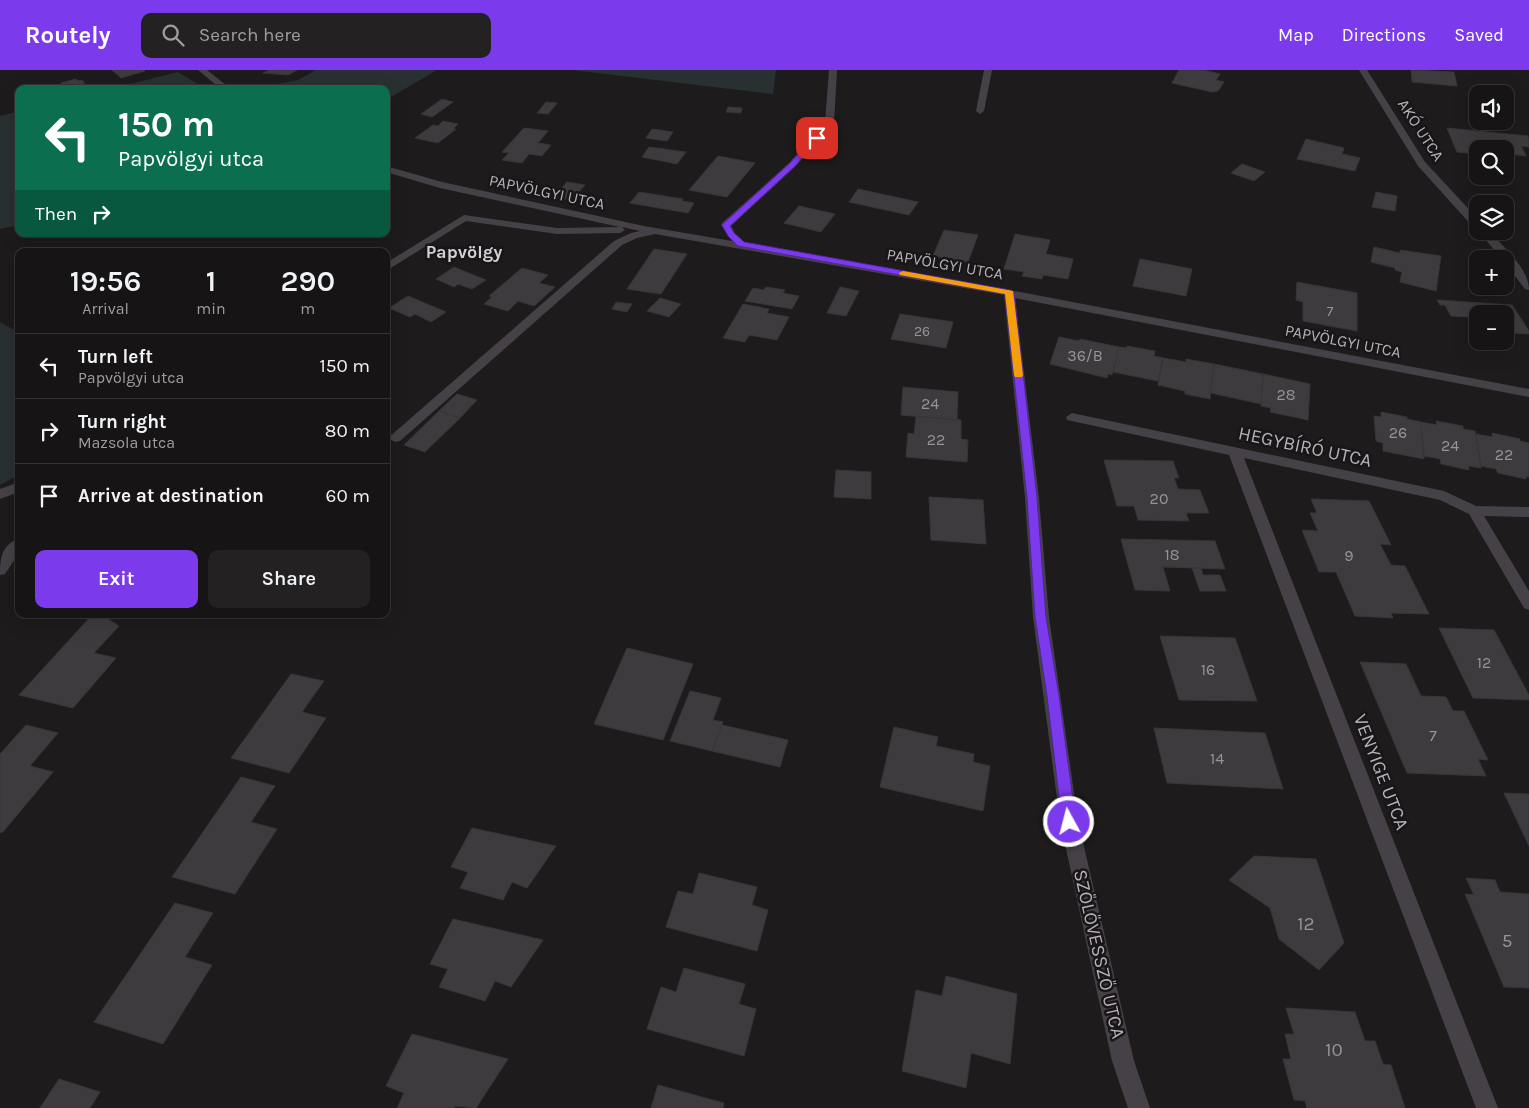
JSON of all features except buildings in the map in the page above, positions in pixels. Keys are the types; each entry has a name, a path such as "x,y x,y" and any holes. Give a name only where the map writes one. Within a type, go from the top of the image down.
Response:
{"street":[{"path":"202,70 222,85"},
{"path":"741,244 731,234 726,225 792,164 829,124 833,70"},
{"path":"980,111 988,70"},
{"name":"AKÓ UTCA","path":"1363,70 1421,164 1469,216"},
{"name":"PAPVÖLGYI UTCA","path":"390,170 440,186 644,229 741,244 1010,292 1529,393"},
{"path":"390,265 464,218 557,231 644,229"},
{"path":"395,438 618,243 635,235 666,232"},
{"path":"1491,240 1529,287"},
{"name":"SZŐLŐVESSZŐ UTCA","path":"1010,292 1032,498 1040,617 1053,696 1069,822 1123,1061 1139,1108"},
{"name":"HEGYBÍRÓ UTCA","path":"1072,417 1444,496 1474,511 1529,512"},
{"name":"VENYIGE UTCA","path":"1235,452 1486,1108"},
{"path":"0,494 15,488"},
{"path":"1474,511 1529,604"},
{"path":"0,570 9,554 15,548"}],"shaded area":[{"path":"316,70 437,70 390,98 390,85 272,85 298,80"},
{"path":"572,70 776,70 773,94"},
{"path":"178,72 199,85 126,85"},
{"path":"15,112 15,226 0,229 0,116"},
{"path":"0,322 15,331 15,477 0,485"}],"slow traffic":[{"path":"903,273 1010,292 1018,375"}],"district":[{"name":"Papvölgy","path":"464,252"}],"route":[{"path":"817,138 792,164 726,225 731,234 741,244 1010,292 1032,498 1040,617 1053,696 1069,822"}]}
